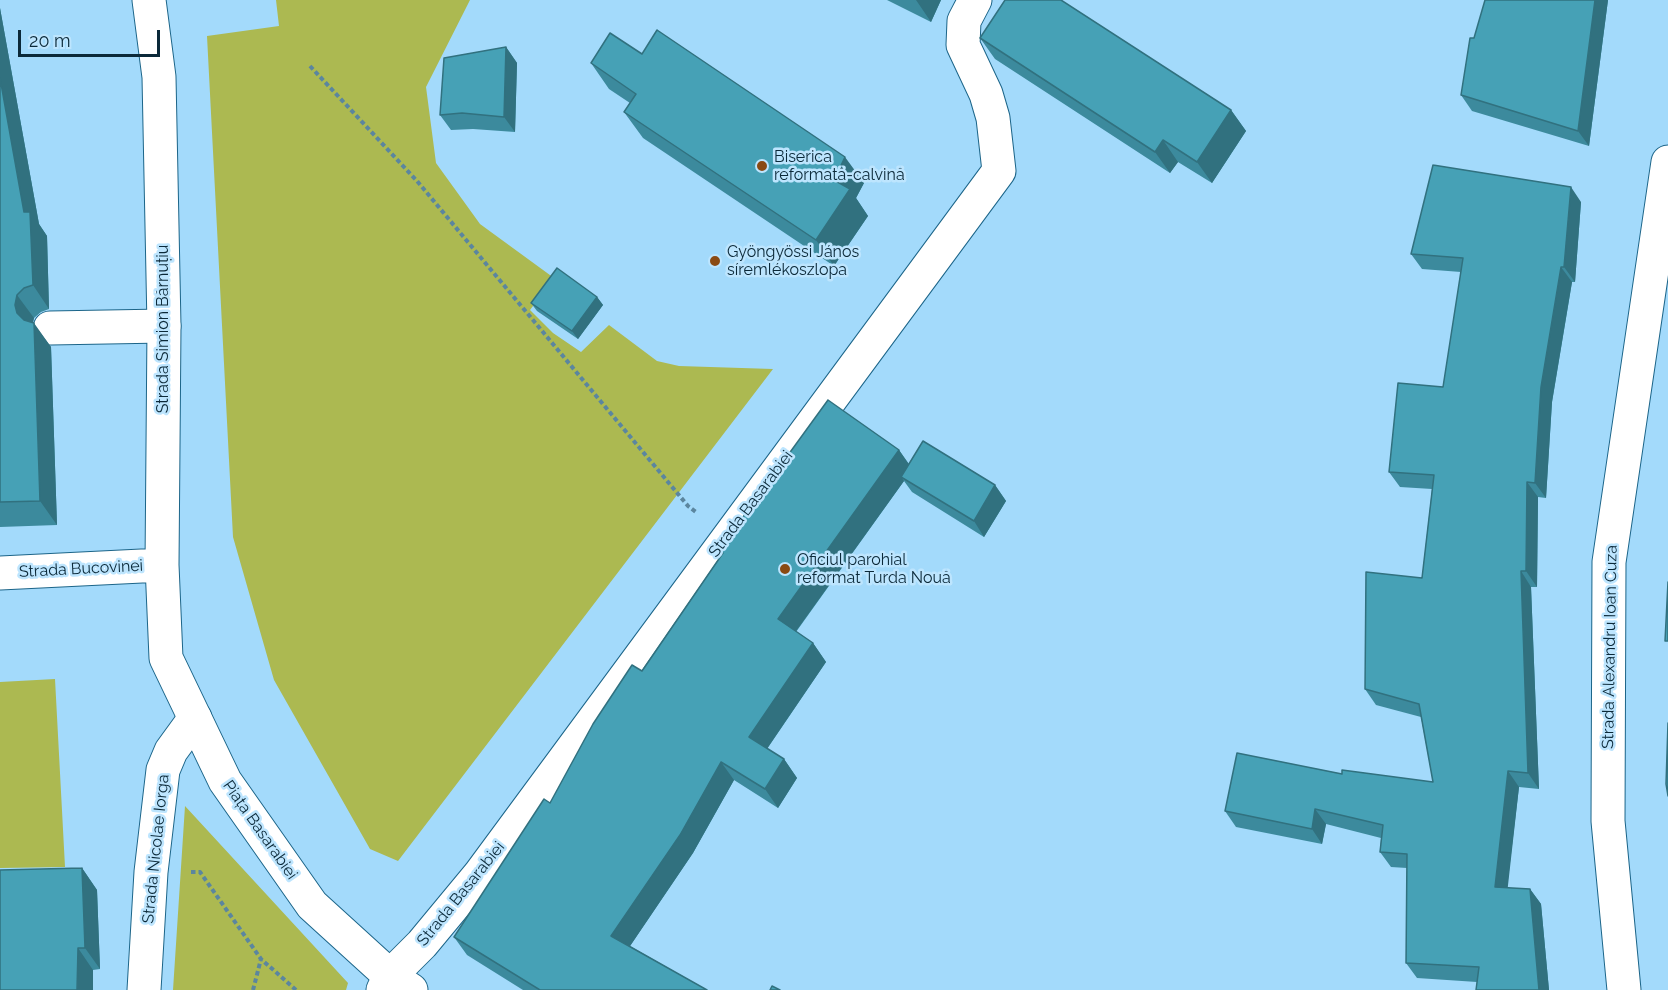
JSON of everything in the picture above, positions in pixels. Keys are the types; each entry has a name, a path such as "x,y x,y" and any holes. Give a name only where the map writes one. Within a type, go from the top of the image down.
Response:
{"street":[{"name":"Strada Simion Bărnuțiu","path":"149,0 159,77 164,326 162,565 166,658"},
{"name":"Strada Basarabiei","path":"395,986 422,945 480,874 727,536 999,171 993,118 986,94 963,45 964,21 975,0"},
{"name":"Strada Alexandru Ioan Cuza","path":"1624,990 1608,822 1609,562 1668,162"},
{"path":"50,328 164,326"},
{"name":"Strada Bucovinei","path":"0,573 162,565"},
{"name":"Piața Basarabiei","path":"166,658 225,781 312,905 395,986"},
{"name":"Strada Nicolae Iorga","path":"144,990 151,872 163,770 171,751 195,718"}],"path":[{"path":"310,66 417,181 688,506 727,536"},
{"path":"151,872 200,872 261,959 296,990"},
{"path":"253,990 261,959"}],"green space":[{"path":"276,0 470,0 426,87 436,163 480,224 554,278 530,310 553,333 581,352 609,325 657,361 679,366 773,369 398,861 370,849 274,680 233,537 207,36 279,26"},
{"path":"55,679 65,867 0,868 0,682"},
{"path":"185,806 348,983 346,990 173,990"}],"building":[{"path":"1005,0 1061,0 1231,110 1197,162 1163,140 1155,152 980,38"},
{"path":"1485,0 1595,0 1578,131 1461,95 1470,38 1474,38"},
{"name":"Biserica reformată-calvină","path":"657,30 845,157 834,180 850,189 816,240 624,112 636,94 591,63 610,33 642,54"},
{"path":"506,47 504,117 462,113 440,115 444,58"},
{"path":"0,78 24,212 30,212 33,285 24,288 17,295 15,305 17,313 24,320 34,323 40,501 0,502"},
{"path":"1433,165 1571,187 1564,267 1561,267 1541,387 1535,483 1527,482 1526,571 1521,571 1528,773 1508,771 1495,887 1530,889 1539,990 1476,990 1479,967 1406,963 1407,854 1380,852 1383,825 1315,809 1312,829 1225,811 1237,753 1342,774 1342,770 1433,782 1419,704 1365,689 1366,572 1422,578 1434,475 1389,472 1398,383 1443,387 1463,258 1411,254"},
{"path":"557,268 597,297 572,331 531,303"},
{"path":"828,400 899,450 778,619 813,643 749,737 784,759 765,789 721,762 680,835 611,936 707,990 540,990 454,937 544,799 550,803 593,724 632,665 642,671 723,553 719,550"},
{"path":"923,441 995,485 974,521 901,477"},
{"path":"1668,582 1668,641 1665,641"},
{"path":"1668,723 1668,796 1666,784"},
{"path":"82,868 85,948 78,948 77,990 0,990 0,870"}],"place":[{"name":"Biserica reformată-calvină","path":"762,166"},
{"name":"Gyöngyössi János síremlékoszlopa","path":"715,261"},
{"name":"Oficiul parohial reformat Turda Nouă","path":"785,569"}]}
